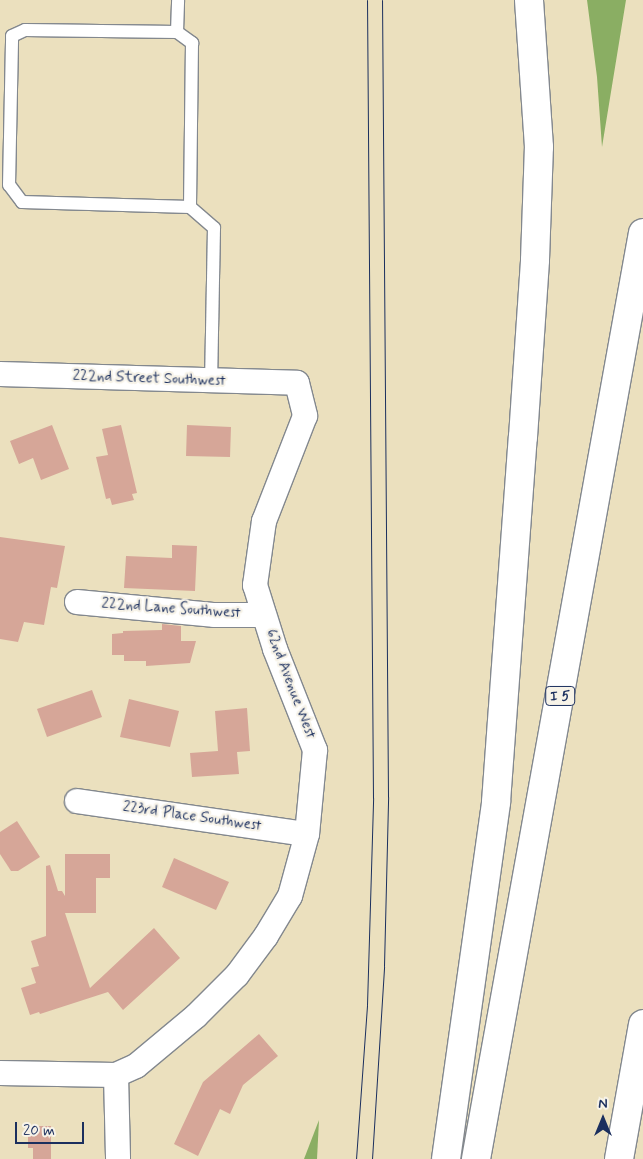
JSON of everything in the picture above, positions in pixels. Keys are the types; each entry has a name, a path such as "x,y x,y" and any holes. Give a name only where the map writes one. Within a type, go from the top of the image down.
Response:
{"highway":[{"path":"446,1159 496,802 523,437 535,260 539,147 530,0"},
{"name":"I 5","path":"476,1159 643,233"},
{"path":"619,1159 643,1024"}],"street":[{"name":"222nd Street Southwest","path":"0,374 297,382"},
{"name":"62nd Avenue West","path":"116,1075 136,1066 196,1016 237,975 266,936 290,896 307,834 315,750 264,615 255,585 264,521 305,416 297,382"},
{"name":"222nd Lane Southwest","path":"77,602 215,615 264,615"},
{"name":"223rd Place Southwest","path":"77,801 307,834"},
{"path":"0,1073 116,1075 118,1159"}],"lane":[{"path":"177,32 178,0"},
{"path":"190,207 192,43 177,32 25,30 12,36 8,185 22,202 190,207 214,228 211,380"}],"green space":[{"path":"587,0 626,0 602,147 597,77"},
{"path":"319,1120 317,1159 304,1159"}],"building":[{"path":"52,425 69,469 41,480 33,458 19,464 10,441"},
{"path":"121,425 137,493 132,494 134,500 112,505 110,498 106,499 96,457 108,455 102,429"},
{"path":"187,425 231,427 230,457 186,456"},
{"path":"0,537 65,546 57,588 51,587 44,625 24,622 18,642 0,639"},
{"path":"172,545 197,546 195,591 124,588 126,556 172,558"},
{"path":"162,624 181,626 181,641 196,641 190,663 146,666 146,661 124,661 124,655 112,655 112,634 123,633 123,631 162,630"},
{"path":"92,690 102,717 47,737 37,709"},
{"path":"129,699 179,711 170,747 120,737"},
{"path":"247,708 250,751 237,752 239,774 192,777 190,753 218,751 215,711"},
{"path":"17,821 40,857 18,871 11,871 0,854 0,832"},
{"path":"65,854 110,854 110,878 96,878 96,913 65,913 90,988 154,928 180,958 123,1010 108,992 40,1014 39,1012 30,1015 21,988 36,983 31,968 39,966 31,941 46,936 46,866 50,865 58,891 62,891 65,896"},
{"path":"174,858 229,882 216,910 162,887"},
{"path":"259,1034 278,1056 243,1085 230,1114 220,1109 198,1156 174,1144 203,1082"},
{"path":"28,1126 51,1126 51,1159 33,1159 33,1148 28,1148"}],"tram line":[{"path":"356,1159 367,1005 373,798 367,0"},
{"path":"372,1159 384,966 388,797 382,0"}]}
